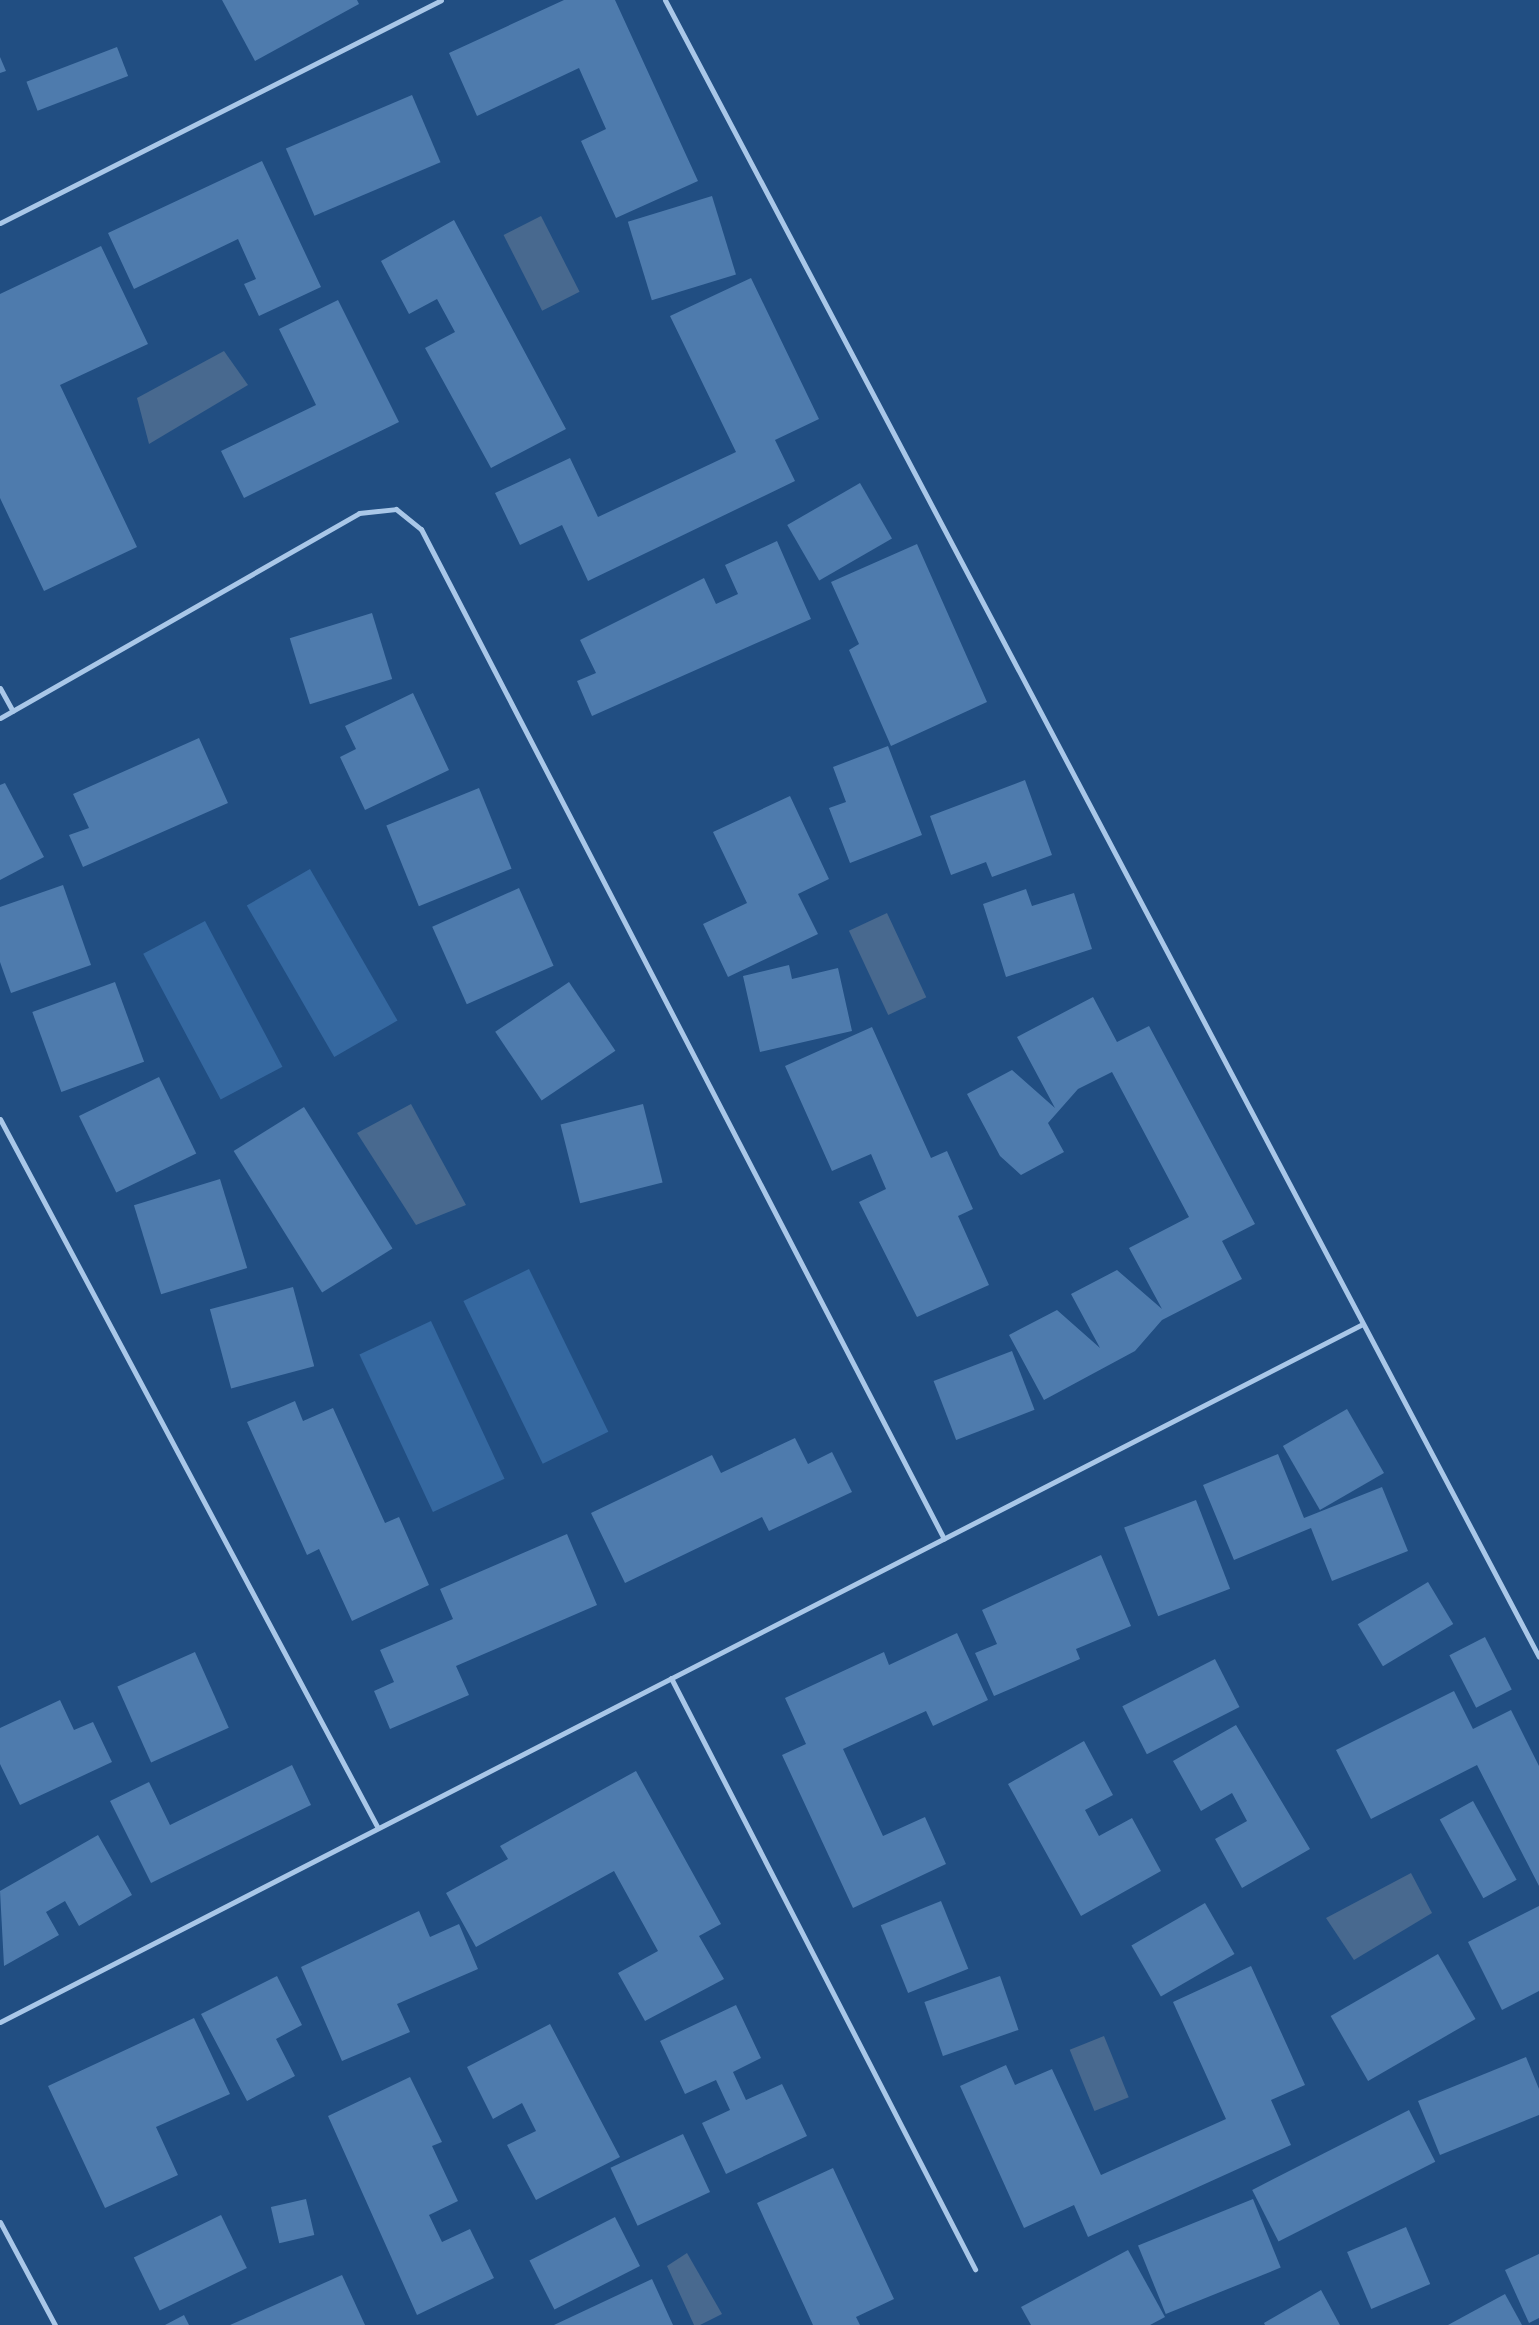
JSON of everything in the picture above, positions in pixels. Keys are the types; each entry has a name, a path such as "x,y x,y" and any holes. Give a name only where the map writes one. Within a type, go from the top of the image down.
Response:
{"lane":[{"path":"0,223 440,0"},
{"path":"665,0 1539,1657"},
{"path":"0,718 359,513 396,509 421,529 944,1539"},
{"path":"0,688 13,711"},
{"path":"0,1118 378,1828"},
{"path":"0,2022 1363,1324"},
{"path":"671,1678 975,2269"},
{"path":"0,2222 55,2325"}],"shaded area":[{"path":"541,216 580,292 542,311 504,235"},
{"path":"224,351 248,385 149,444 137,398"},
{"path":"310,869 398,1021 334,1057 247,905"},
{"path":"887,913 926,997 888,1015 849,931"},
{"path":"205,921 282,1067 221,1100 143,954"},
{"path":"411,1104 466,1205 416,1225 357,1133"},
{"path":"529,1269 608,1432 543,1464 463,1301"},
{"path":"431,1321 505,1479 433,1512 359,1354"},
{"path":"1411,1873 1432,1913 1354,1960 1326,1918"},
{"path":"1104,2036 1129,2097 1094,2111 1070,2050"},
{"path":"687,2253 722,2314 700,2325 694,2325 667,2266"}],"building":[{"path":"222,0 357,0 359,4 255,61"},
{"path":"564,0 615,0 698,181 616,218 581,141 606,129 579,68 477,116 449,53"},
{"path":"117,47 128,76 38,111 26,82"},
{"path":"0,57 6,71 0,73"},
{"path":"412,95 441,162 314,216 286,149"},
{"path":"262,161 321,287 259,316 244,284 256,279 238,239 134,289 108,233"},
{"path":"712,196 736,274 652,300 628,222"},
{"path":"454,220 566,429 491,468 425,348 455,332 437,299 409,314 381,261"},
{"path":"101,246 148,344 60,385 137,547 44,591 0,498 0,294"},
{"path":"751,278 819,419 775,440 795,481 588,581 562,525 520,545 495,493 570,458 598,517 736,452 670,316"},
{"path":"338,300 399,422 244,498 221,451 316,405 279,329"},
{"path":"860,483 892,538 819,580 787,525"},
{"path":"777,541 811,619 592,716 577,681 596,673 580,640 704,578 716,604 738,594 725,565"},
{"path":"917,544 987,702 891,746 849,650 859,644 831,582"},
{"path":"372,613 392,679 310,704 290,638"},
{"path":"413,693 449,770 365,810 340,757 356,749 345,726"},
{"path":"199,738 228,803 83,867 69,835 89,828 73,794"},
{"path":"888,746 922,835 850,863 829,808 846,802 833,767"},
{"path":"1025,780 1052,855 992,877 986,862 951,875 930,816"},
{"path":"5,783 44,857 0,880 0,785"},
{"path":"479,788 512,869 419,906 386,825"},
{"path":"790,796 829,879 798,894 818,934 728,977 703,924 747,903 713,832"},
{"path":"63,885 91,965 11,993 0,962 0,907"},
{"path":"519,888 554,966 467,1004 432,927"},
{"path":"1026,889 1032,906 1074,893 1092,949 1006,977 983,904"},
{"path":"789,965 792,979 838,968 852,1031 760,1052 743,976"},
{"path":"115,982 144,1062 61,1092 32,1012"},
{"path":"569,982 615,1051 542,1101 495,1032"},
{"path":"1093,997 1117,1042 1149,1026 1255,1224 1222,1241 1242,1279 1162,1320 1135,1351 1044,1400 1009,1335 1057,1310 1100,1348 1071,1294 1117,1270 1162,1309 1129,1248 1189,1217 1112,1072 1078,1089 1048,1123 1064,1152 1021,1175 1000,1156 967,1094 1012,1070 1055,1108 1017,1037"},
{"path":"872,1027 931,1158 947,1151 973,1209 958,1216 989,1285 917,1317 859,1202 886,1189 871,1154 832,1171 785,1066"},
{"path":"159,1077 196,1153 116,1192 79,1116"},
{"path":"643,1104 663,1183 580,1203 561,1125"},
{"path":"304,1107 392,1249 322,1293 234,1151"},
{"path":"220,1179 247,1268 161,1294 134,1205"},
{"path":"293,1287 314,1366 231,1388 210,1309"},
{"path":"1012,1351 1035,1410 956,1440 934,1381"},
{"path":"295,1401 303,1421 333,1408 385,1523 399,1517 429,1585 352,1621 319,1549 307,1555 247,1422"},
{"path":"1347,1409 1384,1473 1320,1510 1283,1446"},
{"path":"795,1438 808,1464 832,1452 852,1492 769,1531 762,1517 625,1583 591,1513 712,1455 721,1473"},
{"path":"1278,1454 1304,1518 1382,1487 1408,1551 1332,1581 1311,1528 1234,1560 1203,1485"},
{"path":"1196,1500 1230,1589 1158,1616 1124,1528"},
{"path":"567,1534 597,1605 456,1666 469,1695 390,1729 374,1691 394,1682 380,1650 453,1619 440,1589"},
{"path":"1101,1555 1131,1626 1076,1649 1080,1659 994,1696 975,1653 997,1644 982,1610"},
{"path":"1428,1582 1453,1624 1383,1666 1358,1624"},
{"path":"957,1633 988,1700 933,1726 926,1711 843,1749 883,1836 925,1817 946,1864 853,1908 782,1755 806,1744 785,1698 884,1652 889,1665"},
{"path":"1485,1637 1512,1690 1476,1708 1449,1655"},
{"path":"195,1652 229,1728 151,1762 117,1687"},
{"path":"1215,1659 1240,1707 1147,1754 1122,1706"},
{"path":"1454,1691 1473,1729 1511,1710 1539,1766 1539,1886 1477,1765 1371,1819 1336,1750"},
{"path":"60,1700 74,1730 93,1722 112,1762 20,1805 0,1764 0,1728"},
{"path":"1236,1725 1310,1849 1242,1888 1215,1839 1247,1821 1232,1793 1201,1811 1173,1761"},
{"path":"1084,1741 1113,1795 1085,1810 1099,1836 1132,1818 1161,1871 1081,1916 1008,1784"},
{"path":"292,1765 311,1805 151,1883 110,1801 149,1782 170,1825"},
{"path":"636,1771 721,1924 699,1936 724,1979 645,2021 618,1973 658,1951 614,1871 476,1947 446,1893 508,1859 500,1846"},
{"path":"1473,1801 1517,1880 1483,1898 1440,1819"},
{"path":"98,1835 132,1895 79,1926 65,1901 46,1912 59,1935 4,1966 0,1891"},
{"path":"941,1901 968,1969 908,1993 881,1925"},
{"path":"1205,1903 1234,1954 1161,1997 1131,1946"},
{"path":"1539,1906 1539,1991 1502,2010 1468,1942"},
{"path":"419,1911 430,1937 459,1924 478,1969 397,2004 410,2032 342,2061 301,1967"},
{"path":"1438,1954 1476,2019 1368,2081 1331,2016"},
{"path":"1251,1966 1305,2085 1271,2100 1291,2145 1088,2237 1074,2205 1024,2228 960,2086 1006,2065 1015,2085 1052,2069 1101,2175 1226,2119 1173,2002"},
{"path":"277,1976 302,2025 276,2039 295,2076 247,2101 201,2014"},
{"path":"1000,1976 1019,2030 943,2056 924,2002"},
{"path":"736,2005 761,2058 733,2072 746,2100 782,2084 807,2136 726,2174 702,2123 730,2110 716,2080 685,2094 660,2041"},
{"path":"194,2018 230,2094 156,2127 178,2175 105,2208 48,2086"},
{"path":"550,2024 620,2157 536,2200 507,2145 536,2131 522,2103 493,2119 467,2067"},
{"path":"1526,2057 1539,2089 1539,2115 1440,2155 1418,2101"},
{"path":"410,2077 442,2142 432,2146 458,2201 429,2215 442,2242 470,2229 494,2278 417,2315 328,2116"},
{"path":"1409,2110 1435,2162 1279,2242 1252,2190"},
{"path":"683,2134 710,2192 638,2226 610,2168"},
{"path":"833,2168 894,2299 856,2317 860,2325 813,2325 757,2203"},
{"path":"306,2199 314,2235 279,2243 271,2207"},
{"path":"1253,2199 1281,2268 1166,2314 1138,2245"},
{"path":"221,2215 247,2268 160,2311 134,2258"},
{"path":"615,2217 640,2266 554,2310 529,2261"},
{"path":"1406,2227 1430,2284 1371,2309 1347,2252"},
{"path":"1128,2250 1165,2317 1150,2325 1031,2325 1021,2307"},
{"path":"1539,2254 1539,2318 1529,2323 1505,2270"},
{"path":"342,2275 365,2325 230,2325"},
{"path":"652,2279 673,2325 554,2325"},
{"path":"1321,2290 1340,2325 1265,2325 1264,2323"},
{"path":"1505,2294 1522,2325 1448,2325"},
{"path":"184,2315 189,2325 165,2325"}]}
